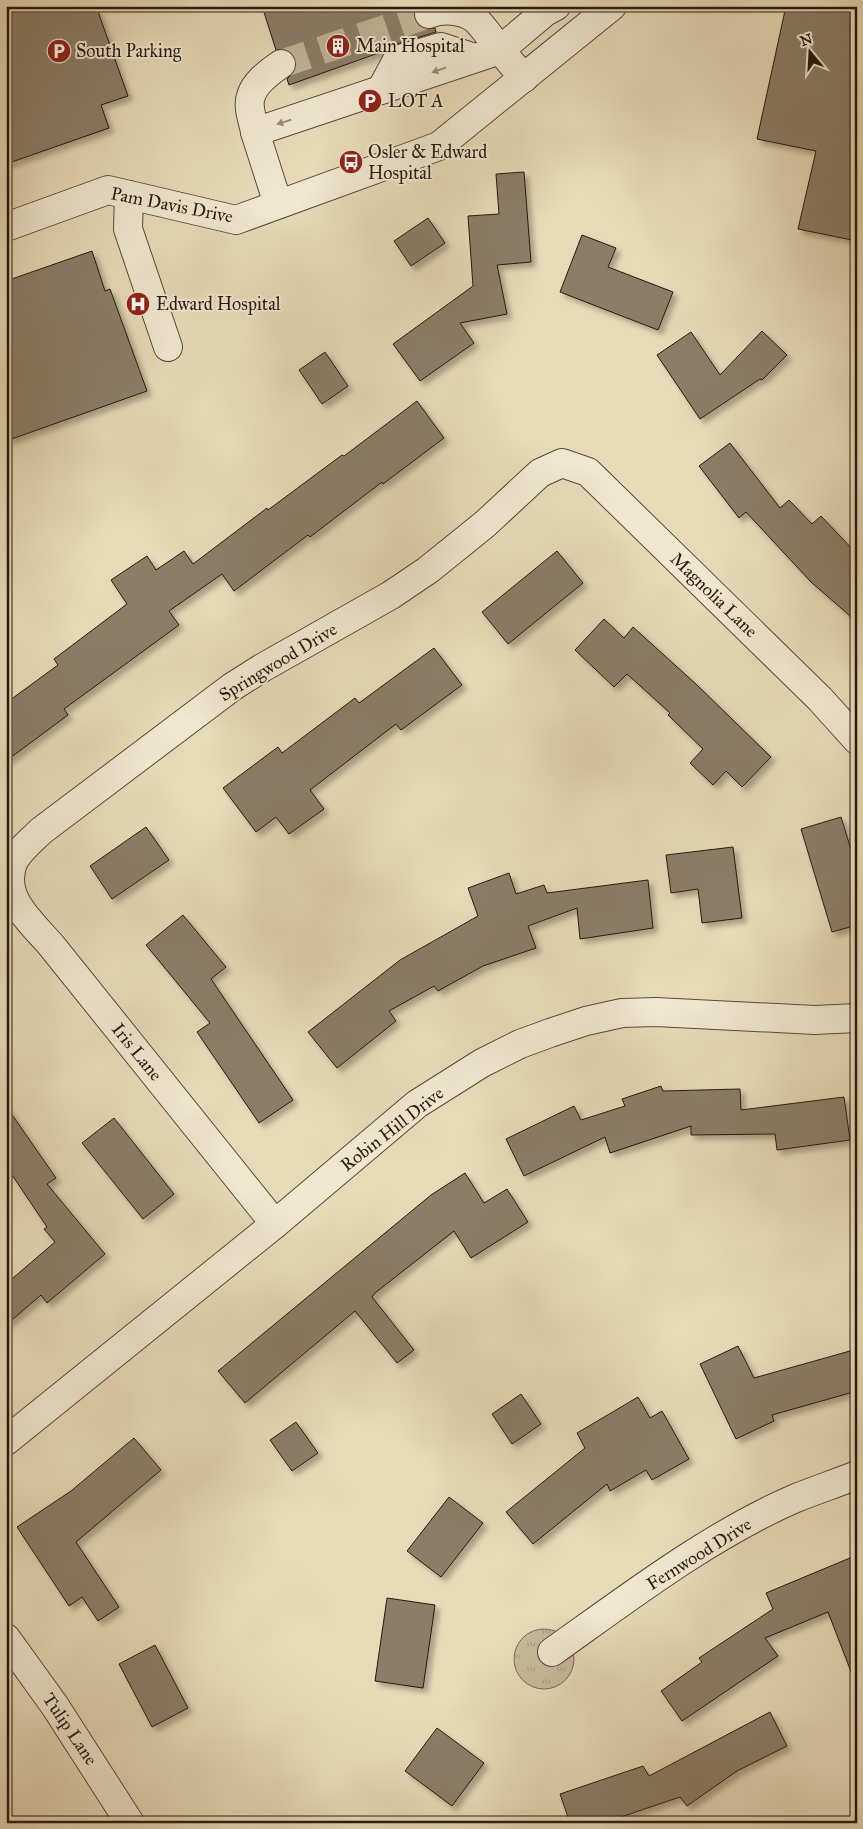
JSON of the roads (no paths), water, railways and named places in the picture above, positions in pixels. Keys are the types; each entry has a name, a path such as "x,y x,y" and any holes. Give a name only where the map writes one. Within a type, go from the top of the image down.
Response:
{"street":[{"path":"255,132 487,54 556,6"},
{"name":"Pam Davis Drive","path":"6,227 108,190 236,220 439,146 612,6"},
{"path":"429,14 437,11 455,11 474,19 487,54 524,78"},
{"path":"278,204 255,132 250,96 263,78 281,64"},
{"path":"129,195 128,229 168,346"},
{"name":"Magnolia Lane","path":"562,463 588,472 820,699 857,740"},
{"name":"Springwood Drive","path":"9,876 13,862 42,831 232,687 262,668 391,596 428,570 485,524 540,473 562,463"},
{"name":"Iris Lane","path":"9,876 9,890 16,906 51,945 275,1224"},
{"name":"Robin Hill Drive","path":"6,1441 275,1224 417,1104 482,1063 520,1044 586,1021 622,1013 656,1012 815,1020 857,1018"},
{"name":"Fernwood Drive","path":"552,1652 662,1574 740,1527 796,1498 857,1475"},
{"name":"Tulip Lane","path":"6,1638 55,1706 130,1823"}],"tunnel":[{"path":"281,64 429,14"}],"place":[{"name":"Main Hospital","path":"338,46"},
{"name":"South Parking","path":"59,51"},
{"name":"LOT A","path":"370,101"},
{"name":"Osler & Edward Hospital","path":"351,162"},
{"name":"Edward Hospital","path":"138,304"}]}
